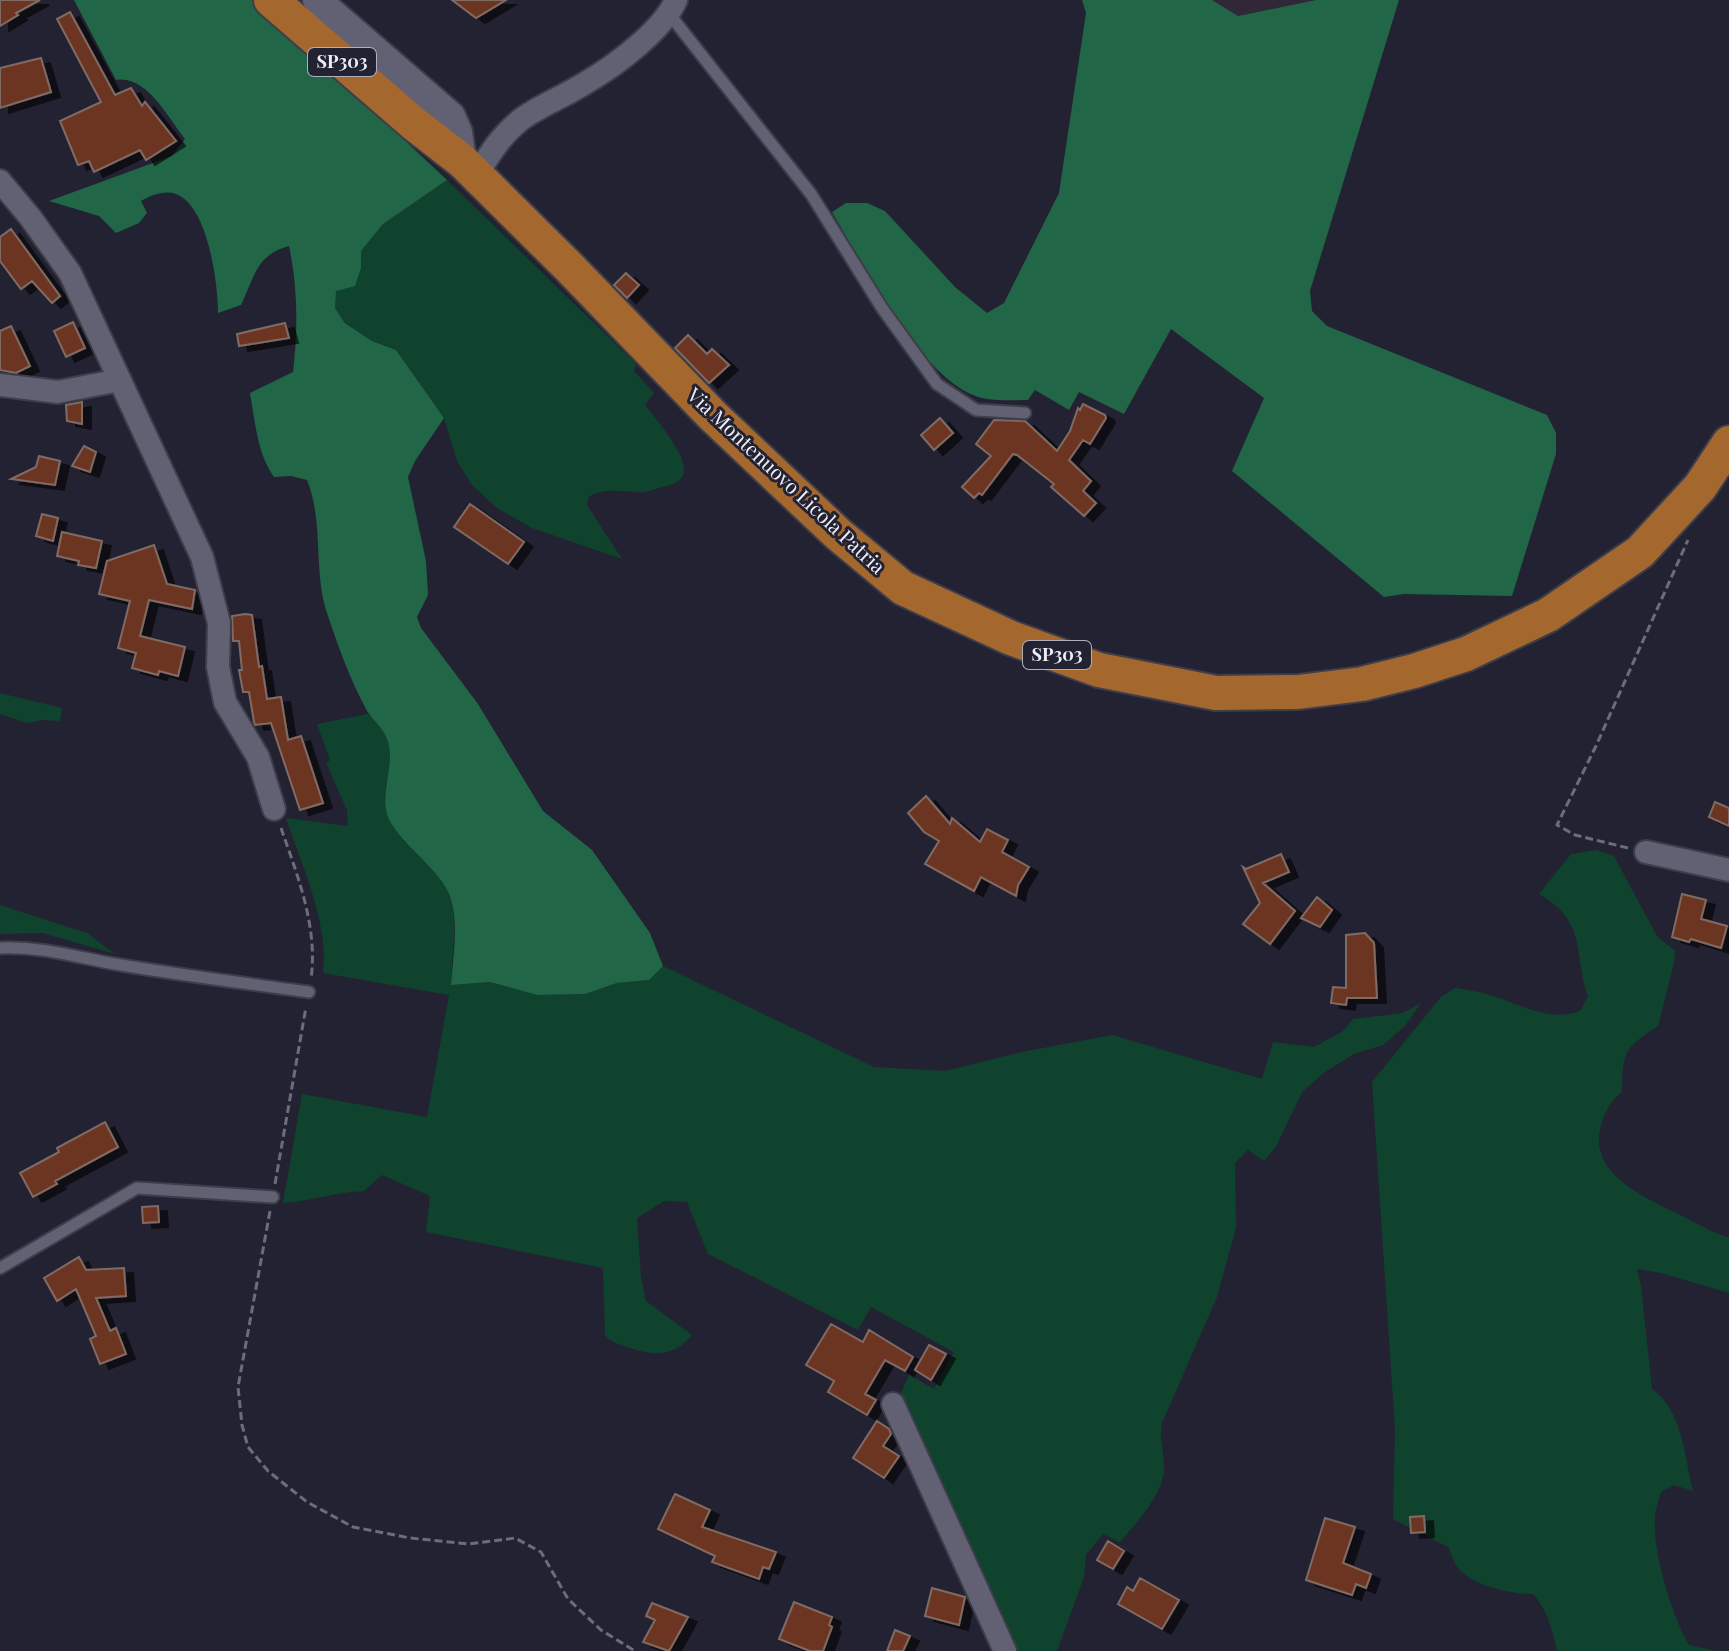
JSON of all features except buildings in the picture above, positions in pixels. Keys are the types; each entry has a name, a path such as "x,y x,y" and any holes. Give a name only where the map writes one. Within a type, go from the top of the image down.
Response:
{"main road":[{"name":"Via Montenuovo Licola Patria","path":"271,0 422,110 470,168 713,416 838,534 903,588 1011,638 1099,670 1216,693 1298,692 1362,684 1466,654 1548,615 1640,552 1700,487 1729,443"}],"street":[{"path":"317,0 422,110"},
{"path":"470,168 523,118 589,82 628,52 673,7"},
{"path":"0,181 70,273 202,557 219,623 218,667 225,702 258,757 274,809"},
{"path":"0,385 58,392 120,380"},
{"path":"1646,852 1729,870"},
{"path":"893,1404 1005,1651"}],"lane":[{"path":"673,7 811,194 882,308 937,384 976,410 1025,413"},
{"path":"0,948 54,951 114,964 309,992"},
{"path":"0,1268 137,1188 273,1197"}],"path":[{"path":"1646,852 1575,835 1557,825 1596,746 1688,539"},
{"path":"274,809 310,920 313,962 238,1387 248,1447 268,1471 307,1502 353,1527 410,1538 469,1544 515,1538 541,1552 568,1599 601,1630 635,1651"}],"shaded area":[{"path":"1212,0 1316,0 1238,16"}],"green space":[{"path":"74,0 255,0 447,180 383,224 361,251 361,268 355,286 336,291 335,308 345,323 372,341 396,350 444,418 408,477 426,561 428,595 417,617 421,628 478,704 543,811 592,850 650,933 663,966 649,980 617,983 585,994 537,995 490,982 451,985 455,932 453,906 443,883 396,831 387,813 385,803 390,760 387,739 368,713 355,686 327,613 320,580 315,512 307,480 291,476 274,477 264,458 258,436 250,393 293,372 296,309 289,246 263,261 241,305 218,313 209,247 196,213 187,201 176,194 167,193 141,201 147,213 139,223 116,233 99,216 49,201 172,156 185,139 147,91 127,80 116,80"},
{"path":"1082,0 1212,0 1238,16 1316,0 1399,0 1310,291 1312,311 1327,326 1547,415 1556,433 1556,454 1512,596 1404,594 1384,597 1232,471 1264,398 1171,329 1124,414 1079,392 1069,410 1035,390 1028,400 1000,400 973,395 952,383 932,364 893,314 832,212 846,203 867,203 885,211 955,287 987,313 1004,303 1059,193 1086,13"},
{"path":"447,180 636,364 634,371 654,393 645,405 677,449 684,468 682,478 646,492 607,491 588,498 587,505 622,559 532,528 497,508 472,485 457,461 444,418 396,350 372,341 345,322 335,308 335,291 361,268 361,251 383,224"},
{"path":"0,693 62,708 60,721 27,723 0,714"},
{"path":"368,714 380,727 390,752 386,802 393,826 433,870 451,899 454,923 451,985 490,982 537,995 585,994 617,983 648,980 663,966 874,1067 945,1071 1112,1035 1262,1079 1273,1042 1314,1047 1343,1031 1353,1019 1403,1013 1421,1003 1405,1026 1383,1045 1354,1054 1325,1072 1302,1092 1276,1147 1264,1161 1248,1150 1235,1163 1236,1228 1217,1297 1162,1423 1164,1467 1160,1487 1120,1542 1103,1534 1086,1555 1084,1577 1057,1651 1013,1651 901,1393 909,1375 934,1389 954,1352 871,1307 858,1330 708,1254 687,1202 664,1201 637,1218 646,1301 692,1335 677,1348 662,1353 636,1350 605,1335 603,1268 426,1232 430,1196 382,1175 364,1191 283,1203 302,1094 427,1117 449,995 323,973 324,954 318,914 286,818 348,826 347,810 326,763 330,760 317,724"},
{"path":"1596,850 1614,856 1657,936 1675,951 1658,1026 1638,1040 1628,1052 1623,1067 1622,1092 1610,1105 1602,1122 1599,1140 1602,1155 1609,1168 1634,1190 1729,1238 1729,1293 1637,1269 1652,1389 1670,1409 1676,1422 1693,1491 1674,1485 1661,1492 1655,1517 1660,1565 1670,1601 1689,1645 1717,1651 1557,1651 1546,1614 1533,1594 1480,1583 1462,1572 1448,1547 1393,1519 1395,1430 1372,1082 1441,997 1455,988 1487,994 1545,1013 1556,1015 1580,1011 1588,996 1572,927 1555,905 1539,894 1571,854"},
{"path":"0,905 87,933 115,954 43,933 0,934"}]}
